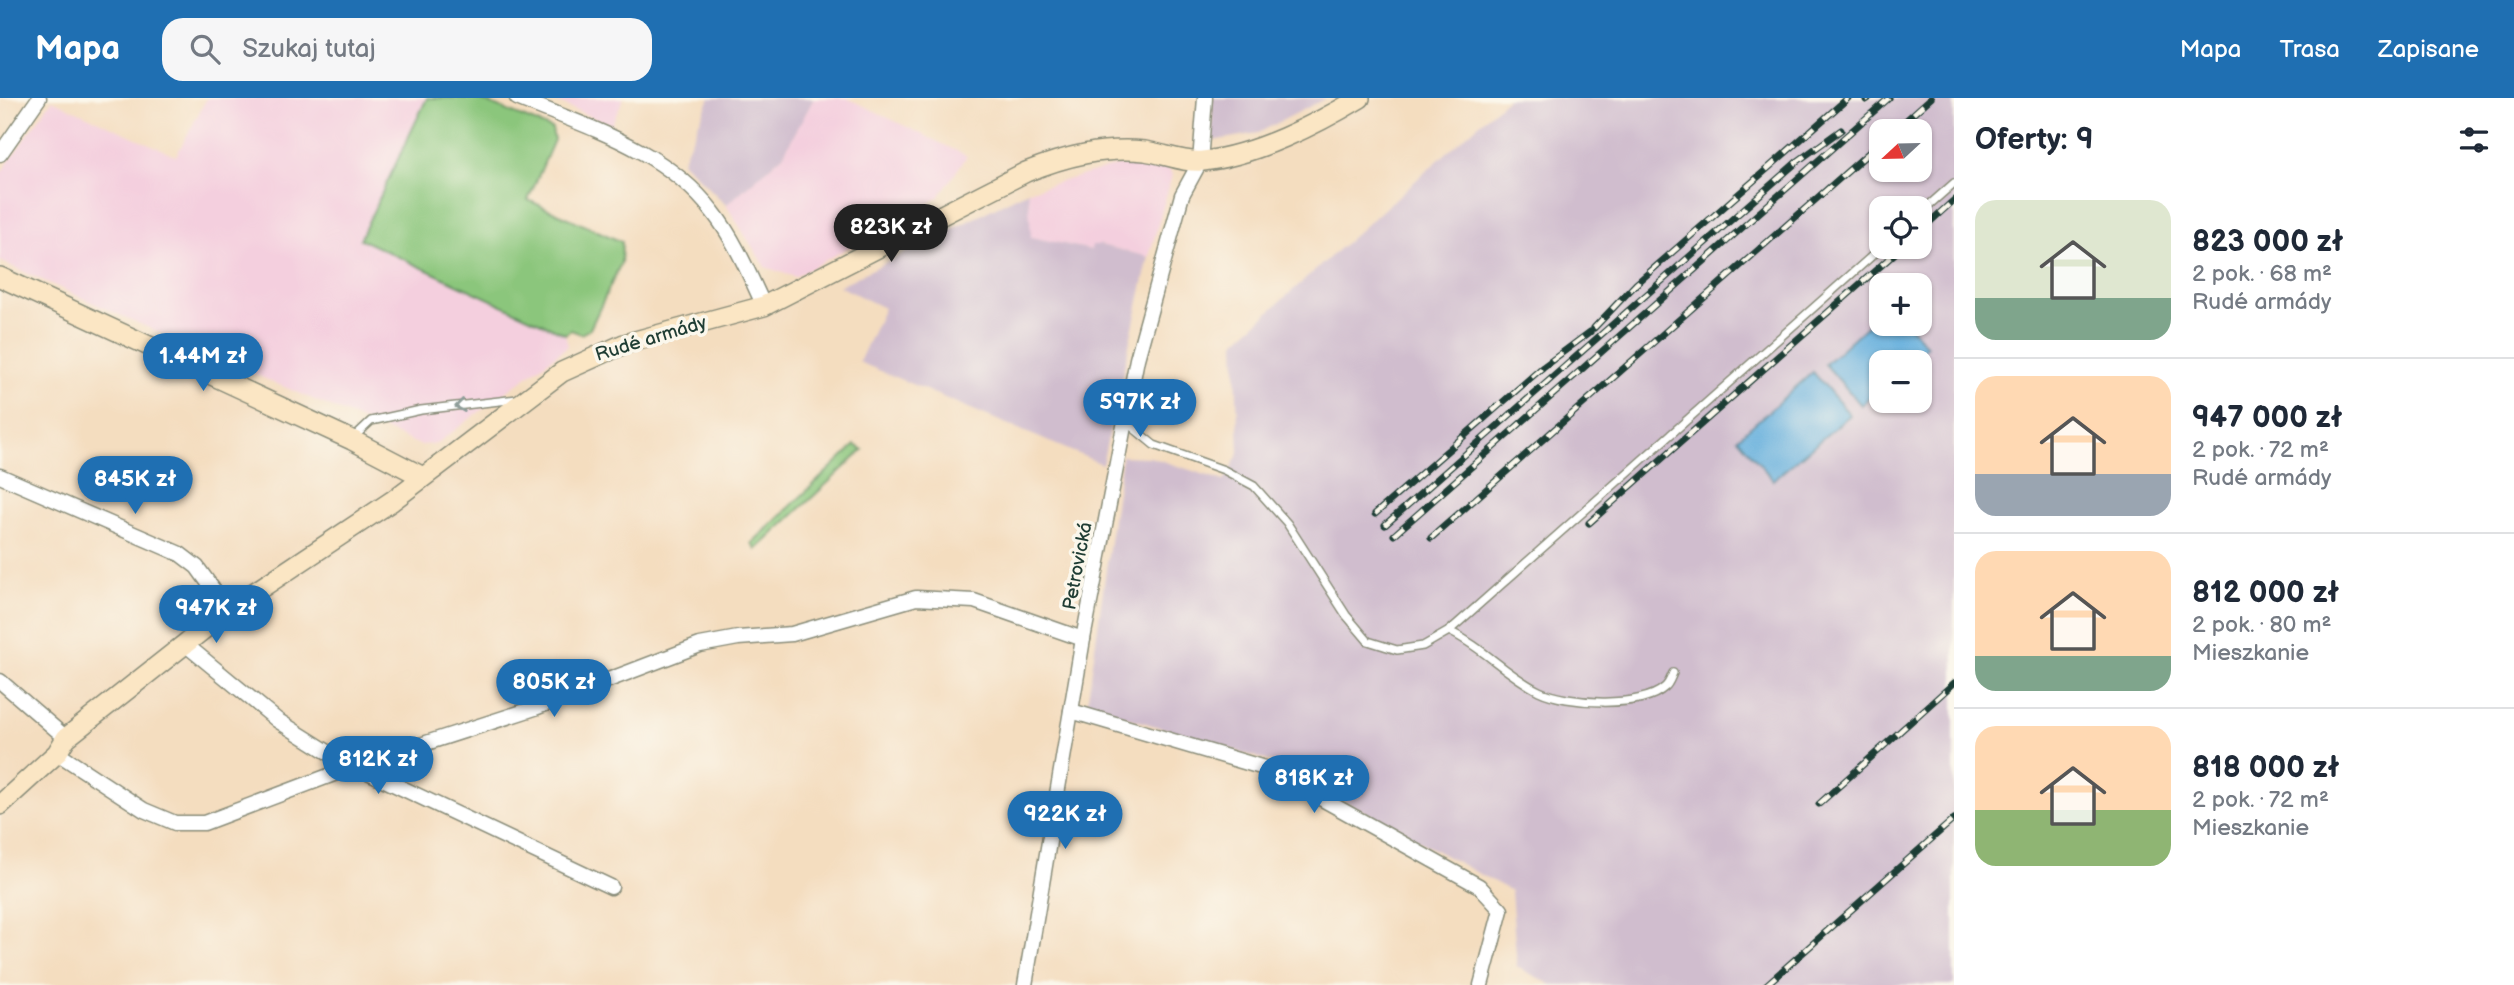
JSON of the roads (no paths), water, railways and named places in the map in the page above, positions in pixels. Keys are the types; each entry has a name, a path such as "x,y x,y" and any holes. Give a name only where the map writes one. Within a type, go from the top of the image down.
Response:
{"main road":[{"name":"Rudé armády","path":"0,806 62,745 228,610 369,517 562,372 613,348 764,306 1026,172 1063,157 1102,150 1124,150 1199,162 1230,157 1326,119 1360,98"},
{"path":"0,277 352,440 423,477"}],"street":[{"path":"0,154 39,98"},
{"path":"517,98 654,156 684,181 713,211 732,240 764,306"},
{"path":"1199,162 1205,98"},
{"name":"Petrovická","path":"1025,985 1083,639 1137,359 1182,195 1199,162"},
{"path":"0,476 180,554 197,567 228,610"},
{"path":"0,681 62,745 144,810 175,823 204,823 355,766 535,708 700,645 738,638 792,634 916,598 974,601 1083,639"},
{"path":"185,644 278,720 355,766 611,887"},
{"path":"1071,711 1268,769 1479,886 1501,910 1481,985"}],"lane":[{"path":"1932,203 1954,183"},
{"path":"1125,421 1154,445 1224,470 1254,486 1287,523 1346,615 1368,641 1397,650 1423,646 1448,631 1869,259"},
{"path":"352,440 371,421 421,410 528,397"},
{"path":"1448,631 1474,643 1505,669 1540,692 1579,700 1622,702 1651,694 1666,687 1673,673"}],"water":[{"path":"1869,324 1869,336 1918,336 1927,346 1922,350 1869,350 1869,398 1861,405 1825,364"},
{"path":"1813,372 1850,415 1773,480 1738,438"}],"railway":[{"path":"1594,328 1636,284 1848,98"},
{"path":"1394,535 1889,98"},
{"path":"1907,119 1931,98"},
{"path":"1385,525 1798,161 1841,130"},
{"path":"1431,538 1869,153"},
{"path":"1932,220 1954,200"},
{"path":"1589,523 1888,259"},
{"path":"1375,514 1543,367 1590,332"},
{"path":"1819,804 1954,683"},
{"path":"1766,985 1954,819"}]}
